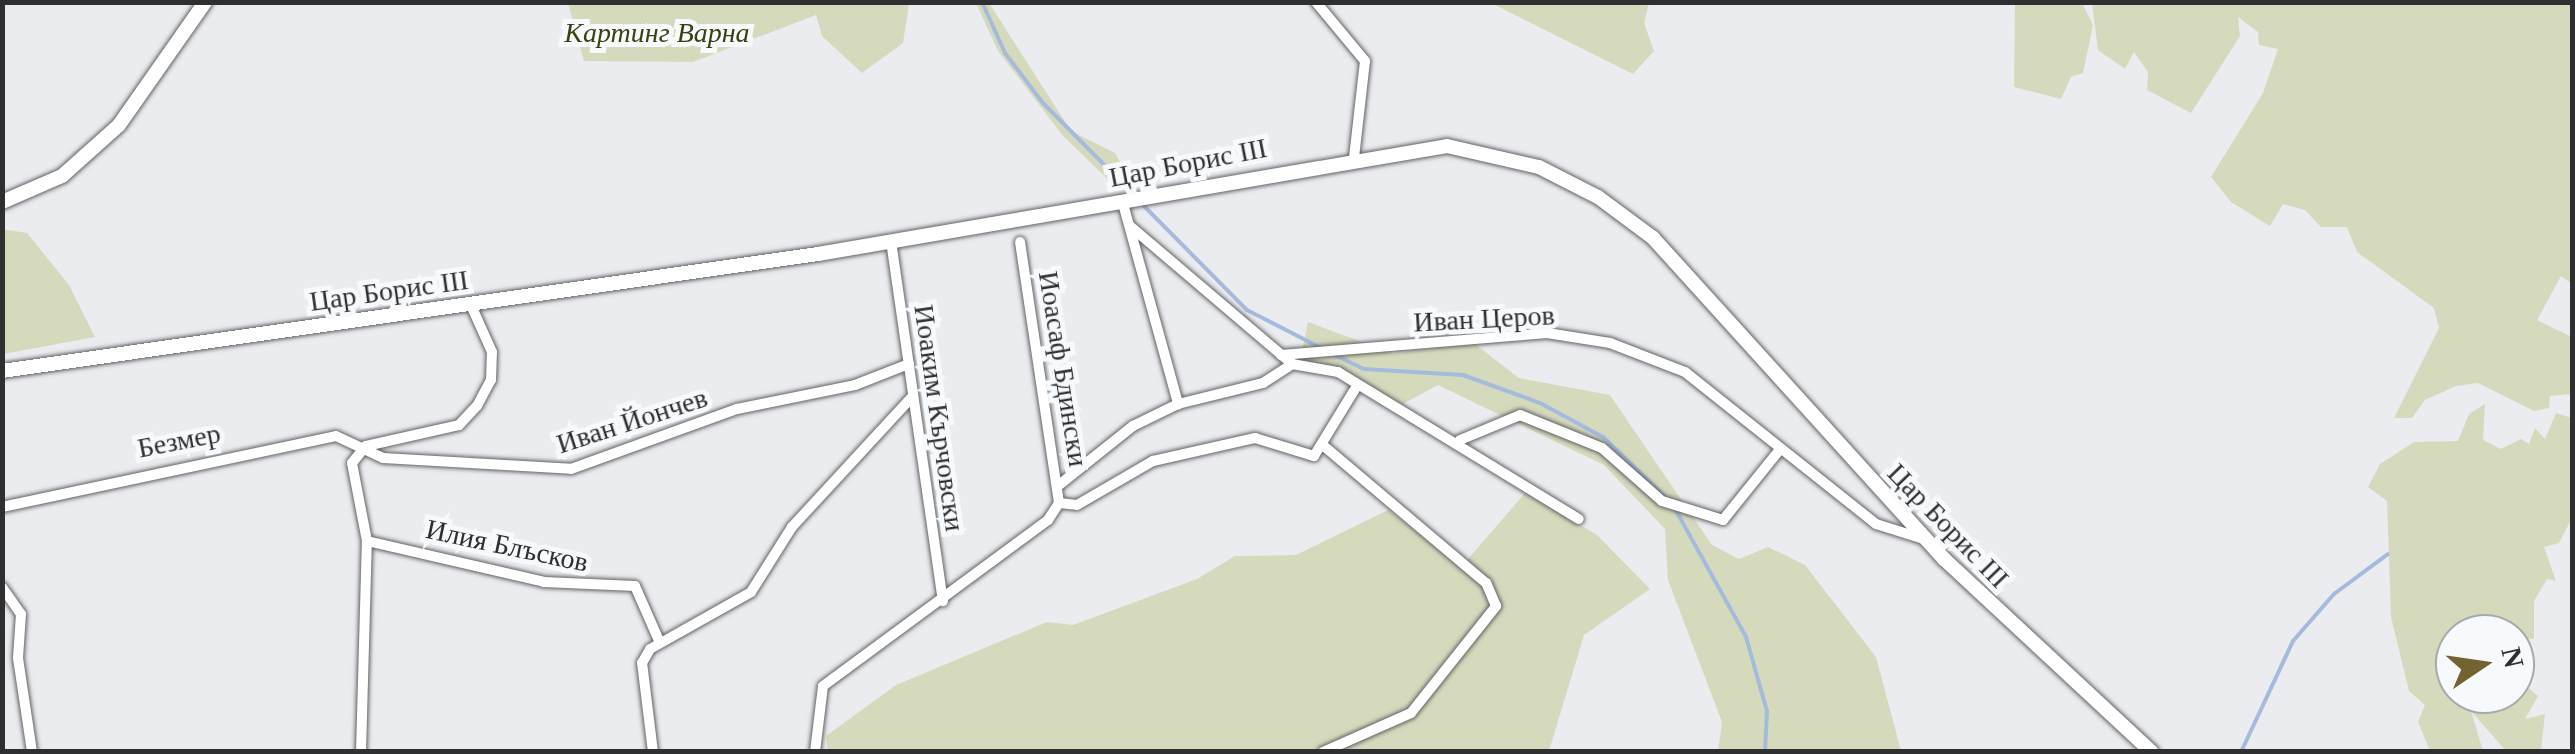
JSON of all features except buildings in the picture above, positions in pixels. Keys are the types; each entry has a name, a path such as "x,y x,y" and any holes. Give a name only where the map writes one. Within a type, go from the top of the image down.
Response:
{"street":[{"path":"2,202 62,176 119,125 205,2"},
{"path":"1316,2 1364,61 1354,158"},
{"name":"Цар Борис III","path":"2,371 471,305 890,240 1354,158 1447,146 1539,167 1598,197 1706,292 1925,540 2152,752"},
{"path":"1122,200 1178,404"},
{"path":"1130,226 1292,364"},
{"name":"Иоаким Кърчовски","path":"890,240 942,601"},
{"name":"Иоасаф Бдински","path":"1020,242 1059,503"},
{"path":"360,752 367,541 352,463 366,446 459,424 477,406 491,380 492,352 471,305"},
{"name":"Иван Церов","path":"1280,355 1548,334 1610,343 1685,372 1876,524 1925,540"},
{"path":"1059,486 1133,426 1178,404 1262,383 1292,364 1320,363 1355,388 1460,440 1579,518"},
{"name":"Иван Йончев","path":"366,446 382,458 571,469 737,409 855,385 909,364"},
{"path":"816,752 823,686 942,601 1059,503 1077,505 1186,452 1256,438 1303,458 1325,447 1355,388"},
{"path":"653,752 642,663 660,643 750,592 792,527 912,397"},
{"path":"1460,440 1520,415 1602,448 1662,501 1723,520 1781,448"},
{"name":"Безмер","path":"2,508 318,438 349,437 366,446"},
{"path":"1323,752 1411,714 1496,606 1486,584 1325,447"},
{"name":"Илия Блъсков","path":"367,541 544,582 635,586 660,643"},
{"path":"2,587 21,614 18,658 32,752"}],"green space":[{"path":"2015,2 2082,3 2093,25 2083,73 2071,77 2061,99 2014,87"},
{"name":"Картинг Варна","path":"568,3 909,4 903,43 862,73 822,36 816,15 693,62 584,61"},
{"path":"976,3 989,3 1071,131 1115,153 1135,187 1118,189 1063,136 998,51"},
{"path":"1491,3 1649,3 1644,23 1654,51 1633,74"},
{"path":"2092,3 2572,3 2572,284 2561,276 2537,320 2572,337 2572,394 2550,396 2549,408 2534,411 2478,383 2456,386 2425,400 2412,418 2394,418 2439,328 2434,308 2357,252 2347,227 2321,227 2305,210 2283,204 2270,226 2231,202 2211,177 2263,93 2278,49 2259,45 2258,32 2238,17 2240,36 2191,113 2147,90 2148,72 2134,52 2125,69 2098,50"},
{"path":"2,229 27,233 69,285 95,337 3,354"},
{"path":"1308,322 1394,354 1471,341 1519,378 1610,395 1712,545 1739,559 1768,547 1805,565 1876,657 1901,751 1718,751 1722,722 1668,580 1665,529 1604,465 1438,385 1397,407 1301,357"},
{"path":"2485,404 2483,440 2501,449 2521,439 2529,444 2535,428 2545,439 2556,413 2572,418 2572,518 2559,543 2544,547 2556,581 2547,579 2534,601 2534,614 2435,614 2435,714 2472,714 2483,751 2430,751 2418,722 2425,705 2409,691 2391,617 2387,501 2368,487 2380,464 2414,442 2458,441 2469,414"},
{"path":"1526,492 1597,535 1650,589 1584,635 1549,751 828,752 826,736 896,685 1047,622 1073,625 1197,579 1235,556 1296,555 1388,510 1462,566"},
{"path":"2474,714 2528,714 2525,719 2545,714 2541,751 2506,751"}],"waterway":[{"path":"982,2 1005,53 1043,103 1132,193"},
{"path":"1142,204 1247,310 1319,347"},
{"path":"1335,355 1364,369 1463,375 1540,403 1603,437 1664,496"},
{"path":"1674,507 1746,637 1767,711 1765,752"},
{"path":"2241,752 2293,641 2334,594 2388,554"}]}
